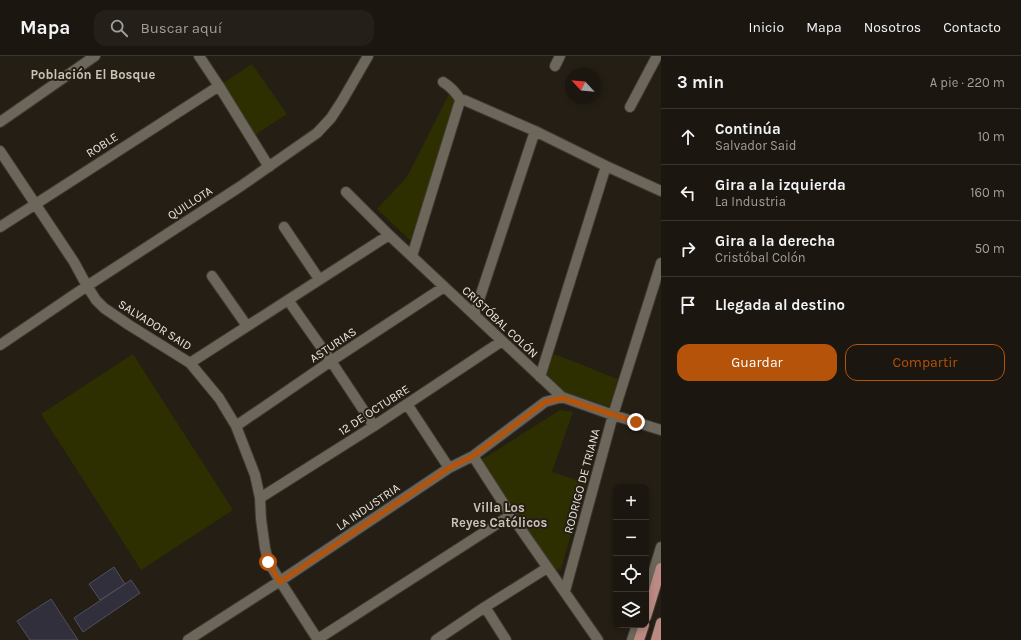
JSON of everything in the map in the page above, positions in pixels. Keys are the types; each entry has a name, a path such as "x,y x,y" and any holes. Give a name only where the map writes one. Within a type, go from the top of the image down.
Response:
{"main road":[{"path":"649,607 661,568"},
{"path":"656,640 661,623"},
{"path":"639,640 643,628"}],"street":[{"path":"0,122 96,56"},
{"path":"199,56 269,167"},
{"path":"555,66 560,56"},
{"path":"630,107 657,56"},
{"name":"QUILLOTA","path":"0,345 269,167 316,133 331,118 342,101 363,57"},
{"path":"443,82 457,93 461,101"},
{"name":"ROBLE","path":"0,227 219,86"},
{"path":"461,101 464,100 535,131 661,191"},
{"path":"412,256 461,101"},
{"path":"474,315 535,131"},
{"name":"SALVADOR SAID","path":"0,151 74,262 96,300 104,308 129,325 190,362 219,398 236,426 255,476 260,498 261,520 268,562 318,640"},
{"path":"540,377 606,166"},
{"name":"CRISTÓBAL COLÓN","path":"346,192 562,398 661,430"},
{"path":"284,227 319,279"},
{"path":"190,362 389,234"},
{"name":"RODRIGO DE TRIANA","path":"565,591 613,415 661,263"},
{"path":"212,276 247,326"},
{"name":"ASTURIAS","path":"236,426 331,361 444,287"},
{"path":"288,300 374,426"},
{"name":"12 DE OCTUBRE","path":"260,498 374,426 502,341"},
{"name":"LA INDUSTRIA","path":"188,640 280,582 449,468 473,456 545,402 562,398"},
{"path":"407,404 449,468"},
{"path":"473,456 547,568 565,591 598,640"},
{"path":"318,640 511,515"},
{"path":"647,592 661,547"},
{"path":"436,640 547,568"},
{"path":"485,607 506,640"},
{"path":"632,640 636,628"}],"shaded area":[{"path":"252,64 287,114 255,135 219,86"},
{"path":"449,94 456,100 411,241 377,209 407,177"},
{"path":"133,354 233,510 141,570 41,414"},
{"path":"554,354 618,379 610,407 564,392 545,375"},
{"path":"560,410 573,412 552,472 586,483 561,569 552,570 478,462"}],"building":[{"path":"114,567 125,584 100,600 89,584"},
{"path":"131,580 140,593 83,632 74,618"},
{"path":"51,599 78,640 30,640 17,621"}],"district":[{"name":"Población El Bosque","path":"93,74"},
{"name":"Villa Los Reyes Católicos","path":"499,514"}],"route":[{"path":"268,562 280,582 449,468 473,456 545,402 562,398 636,422"}]}
